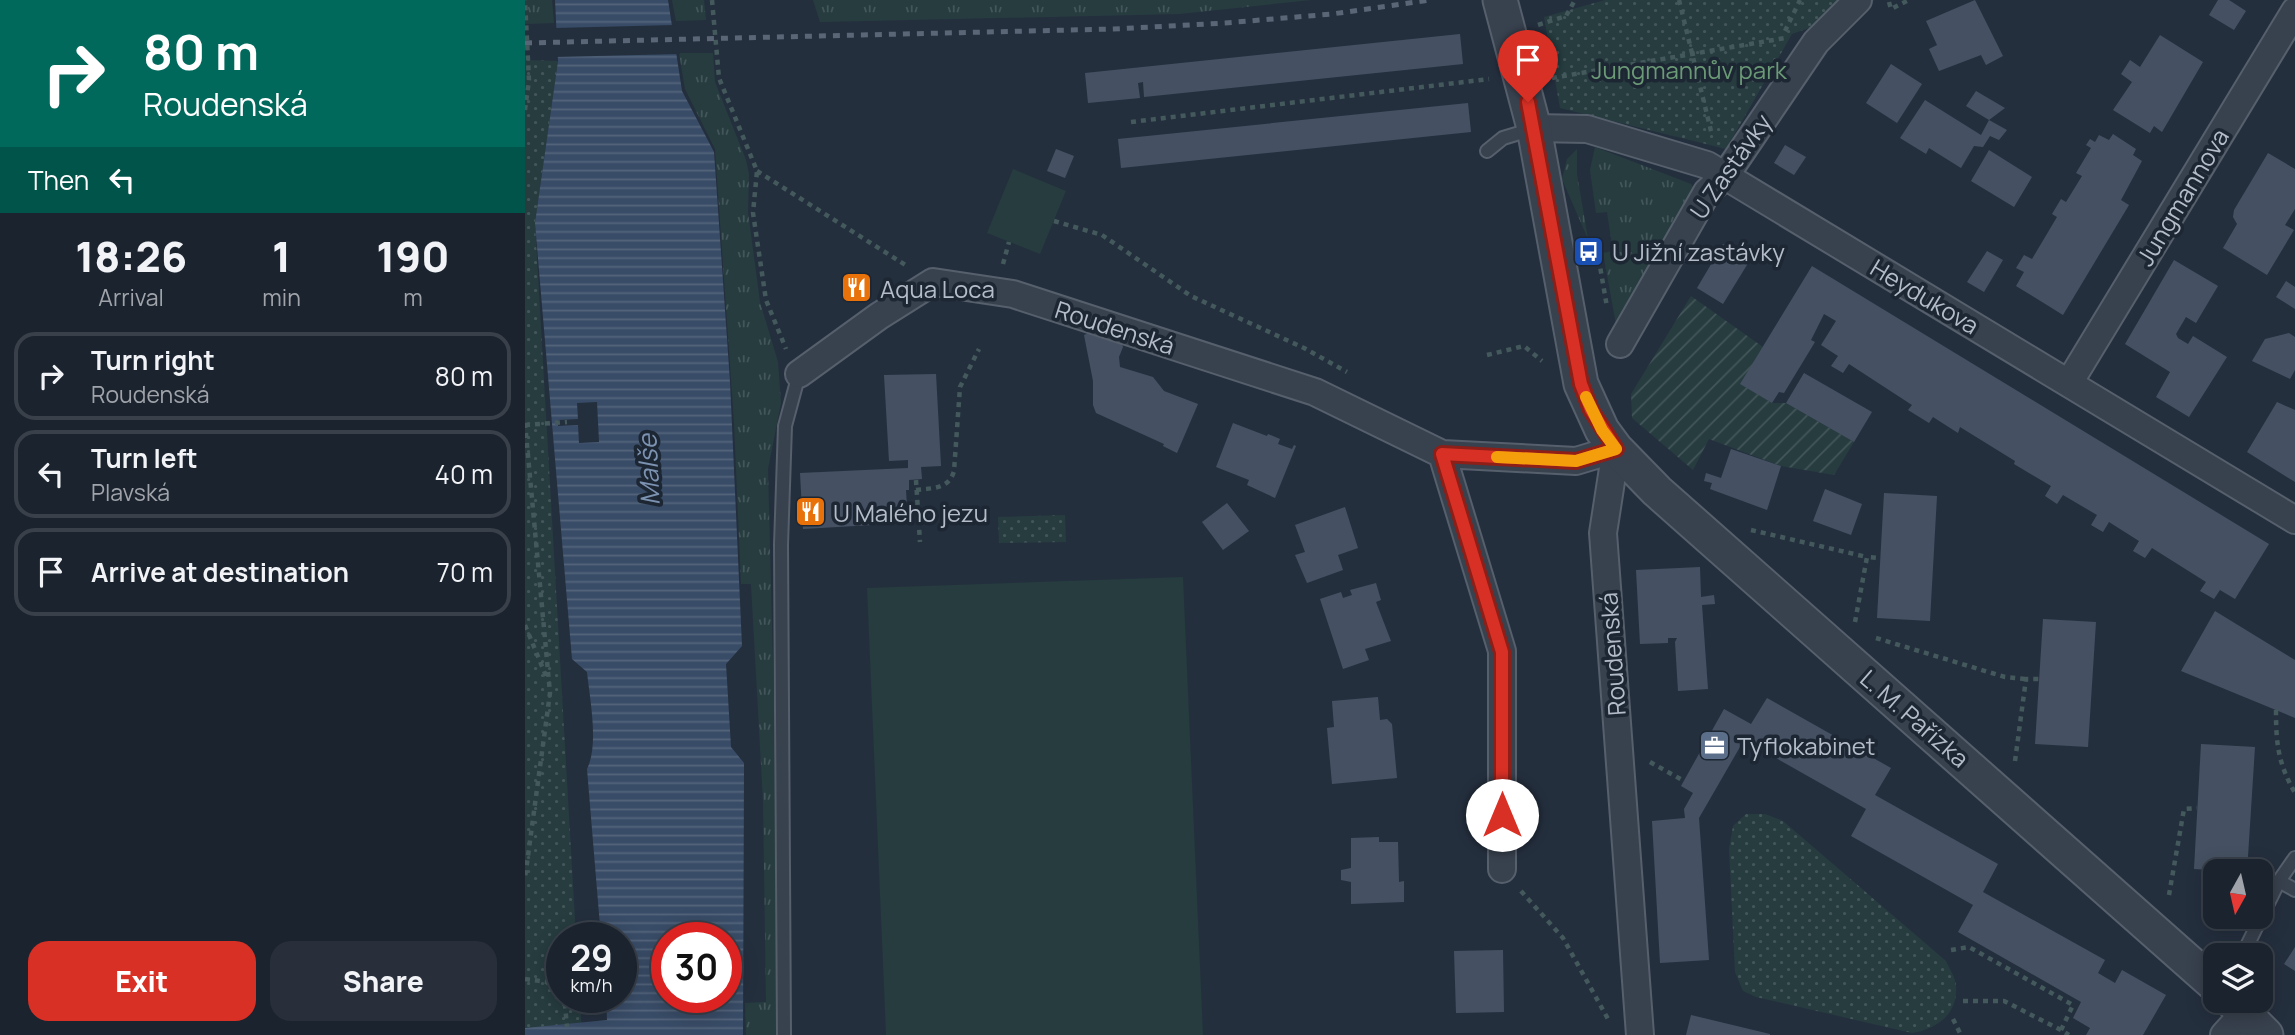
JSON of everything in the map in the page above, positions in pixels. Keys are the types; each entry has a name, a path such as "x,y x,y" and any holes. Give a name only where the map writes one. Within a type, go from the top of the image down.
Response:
{"street":[{"name":"L. M. Pařízka","path":"1500,0 1534,128 1581,384 1591,410 1616,449 1666,499 2203,974"},
{"name":"U Zastávky","path":"1620,344 1707,192 1725,176 1816,42 1858,0"},
{"name":"Jungmannova","path":"2069,383 2295,11"},
{"name":"Heydukova","path":"1534,128 1587,129 1707,165 2295,520"},
{"path":"799,374 879,316 933,282"},
{"name":"Roudenská","path":"933,282 1013,294 1314,392 1442,454 1576,461 1616,449 1602,533 1640,1034"},
{"path":"1442,454 1502,652 1502,869"}],"lane":[{"path":"1487,151 1503,138 1534,128"},
{"path":"784,1035 781,545 785,426 799,374"},
{"path":"2248,943 2279,881 2295,858"},
{"path":"2279,881 2295,890"}],"path":[{"path":"525,110 529,80 526,0"},
{"path":"718,0 712,2 719,78 757,171 753,214 766,300 785,348 799,374"},
{"path":"1534,26 1566,16 1575,0"},
{"path":"1679,0 1713,138"},
{"path":"1781,38 1800,0"},
{"path":"1888,0 1891,9 1909,0"},
{"path":"1548,79 1781,38 1816,42"},
{"path":"1131,122 1471,81"},
{"path":"757,171 933,282"},
{"path":"1054,221 1101,235 1191,296 1304,348 1358,378"},
{"path":"1597,249 1608,313"},
{"path":"1487,355 1524,346 1555,371 1581,384"},
{"path":"916,490 942,486 951,480 954,471 960,387 979,349"},
{"path":"525,877 550,693 525,424 567,422"},
{"path":"916,480 921,542"},
{"path":"1749,530 1880,558"},
{"path":"1855,623 1867,556"},
{"path":"525,625 549,683"},
{"path":"1870,637 2005,677 2039,679"},
{"path":"2015,761 2027,679"},
{"path":"2276,710 2276,738 2283,772 2295,793"},
{"path":"2169,895 2184,808 2197,808"},
{"path":"1502,869 1563,938 1609,1021 1640,1034"},
{"path":"1951,950 1969,947 2073,1005 2061,1030"},
{"path":"525,979 547,982 565,1005 567,1027"},
{"path":"1962,1001 2004,1001 2069,1035"},
{"path":"1953,1019 1961,1035"}],"green space":[{"path":"525,0 552,0 554,23 525,24"},
{"path":"672,0 704,0 706,20 676,21"},
{"path":"813,0 1311,0 1179,14 820,22"},
{"name":"Jungmannův park","path":"1605,0 1875,0 1832,20 1792,34 1726,149 1560,108 1544,17"},
{"path":"679,53 713,53 715,82 749,174 748,212 760,302 778,362 781,403 768,469 776,782 778,1035 746,1035 745,1003 766,1002 763,801 751,584 741,584 734,422 715,149 685,89"},
{"path":"525,60 558,61 535,223 575,922 546,922 546,1013 581,1013 582,1035 525,1035"},
{"path":"1595,147 1691,184 1696,191 1616,324 1603,253 1613,251 1607,212 1596,213 1590,170"},
{"path":"1577,149 1577,174 1588,239 1562,179 1567,159"},
{"path":"1013,169 1066,191 1040,254 987,233"},
{"path":"1691,296 1763,347 1741,384 1772,403 1786,403 1854,442 1834,475 1781,466 1709,439 1693,470 1632,418 1631,394"},
{"path":"1065,515 1066,542 999,543 998,517"},
{"path":"1183,577 1203,1035 886,1035 867,588"},
{"path":"1746,814 1765,814 1783,821 1946,961 1955,980 1956,996 1950,1012 1944,1018 1930,1028 1912,1033 1756,997 1743,991 1735,972 1729,849 1733,826"}],"water":[{"name":"Malše","path":"555,0 668,0 682,91 714,152 730,382 742,646 726,664 731,747 744,763 743,1035 525,1035 525,1028 607,1020 607,1013 637,1013 637,922 600,922 587,769 591,759 593,735 591,709 587,672 572,659 535,223 558,61"}],"pier":[{"path":"675,25 680,54 554,57 554,28"},
{"path":"597,402 599,442 579,443 578,425 558,426 558,420 578,419 577,403"}],"building":[{"path":"1975,0 2003,56 1986,65 1981,55 1939,71 1929,49 1937,45 1926,21"},
{"path":"2218,0 2229,0 2246,11 2234,30 2209,15"},
{"path":"1460,34 1463,64 1144,97 1143,82 1138,83 1140,98 1088,103 1085,73"},
{"path":"2160,35 2203,62 2162,132 2154,126 2150,133 2113,110 2132,82 2121,74 2130,60 2140,67"},
{"path":"1891,64 1922,84 1897,123 1866,103"},
{"path":"1976,91 2005,108 1989,120 1966,106"},
{"path":"1925,100 1981,135 1989,120 2007,130 1999,140 1990,136 1983,147 1974,146 1961,168 1929,148 1926,154 1900,138"},
{"path":"1468,103 1471,132 1121,168 1118,139"},
{"path":"2113,134 2136,149 2133,155 2142,161 2121,200 2129,205 2063,315 2016,286 2024,272 2016,268 2024,255 2032,259 2057,217 2052,214 2061,199 2066,202 2082,176 2076,173 2091,148 2086,145 2090,139 2095,142 2099,135 2109,140"},
{"path":"1785,145 1806,157 1794,175 1774,163"},
{"path":"1056,149 1074,156 1065,178 1047,171"},
{"path":"1989,150 2032,177 2014,207 1971,181"},
{"path":"2268,153 2295,169 2295,209 2285,225 2294,230 2267,275 2223,248 2237,224 2233,217 2234,210"},
{"path":"1723,244 1750,260 1723,304 1697,288"},
{"path":"1987,251 2003,260 1984,292 1967,282"},
{"path":"2174,260 2218,286 2196,323 2186,317 2176,334 2178,338 2188,344 2193,336 2227,357 2189,417 2156,397 2170,372 2125,344"},
{"path":"1812,266 2269,544 2235,599 2220,590 2214,599 2200,591 2206,582 2152,548 2145,558 2133,551 2139,541 2109,522 2103,532 2091,525 2097,515 2063,495 2057,504 2045,496 2051,486 1960,427 1958,433 1933,417 1929,423 1908,410 1912,405 1849,364 1843,373 1831,366 1838,356 1821,345 1836,321 1824,314 1811,340 1815,342 1784,393 1779,392 1772,403 1740,384"},
{"name":"Aqua Loca","path":"862,275 867,299 852,302 847,278"},
{"path":"2286,281 2295,287 2295,309 2276,297"},
{"path":"1091,332 1121,341 1123,347 1119,357 1120,367 1153,377 1164,391 1198,404 1177,453 1163,446 1164,444 1096,413 1084,335"},
{"path":"2289,333 2295,337 2295,370 2290,379 2252,361 2265,339"},
{"path":"1804,373 1872,412 1854,442 1786,403"},
{"path":"936,374 941,466 921,467 922,479 909,480 909,490 906,490 908,523 803,529 800,473 908,468 908,460 889,461 884,375"},
{"path":"2277,402 2295,410 2295,482 2247,452"},
{"path":"1233,423 1280,439 1278,444 1292,449 1296,446 1275,498 1247,485 1249,480 1216,467"},
{"path":"1731,449 1781,466 1767,510 1710,489 1712,483 1704,481 1706,473 1721,478"},
{"path":"1825,489 1862,504 1851,535 1813,521"},
{"path":"1884,493 1937,496 1930,621 1877,618"},
{"path":"1227,503 1249,531 1223,550 1202,522"},
{"path":"1345,507 1358,548 1338,555 1343,570 1307,583 1295,555 1305,552 1295,525"},
{"path":"1700,567 1701,597 1714,595 1715,604 1702,605 1708,689 1678,691 1677,638 1668,638 1668,643 1640,644 1636,570"},
{"path":"1376,583 1381,600 1376,602 1391,641 1365,649 1369,660 1343,669 1320,599 1341,592 1343,598 1352,595 1350,590"},
{"path":"2215,611 2295,660 2295,718 2181,671"},
{"path":"2043,619 2096,622 2088,747 2035,744"},
{"path":"1378,697 1380,720 1387,719 1392,724 1397,778 1332,784 1327,728 1334,727 1332,701"},
{"path":"1767,698 1891,768 1875,795 1998,864 1983,892 2105,960 2098,973 2115,983 2122,970 2166,995 2143,1035 2086,1035 2090,1028 2073,1018 2081,1002 1958,932 1973,905 1851,836 1866,809 1744,740 1699,818 1709,960 1660,963 1652,821 1685,818 1684,809 1693,793 1681,786 1724,709 1751,724"},
{"path":"2201,744 2255,747 2248,859 2203,859 2203,870 2194,869"},
{"path":"1379,837 1379,842 1398,842 1399,882 1404,881 1404,902 1351,904 1351,882 1341,880 1341,870 1351,868 1351,838"},
{"path":"2295,947 2295,971 2284,964"},
{"path":"1503,950 1504,1012 1456,1013 1454,951"},
{"path":"1691,1015 1770,1034 1770,1035 1686,1035"}],"railway":[{"path":"525,43 1113,29 1332,14 1430,0"}],"slow traffic":[{"path":"1497,457 1576,461 1616,449 1602,430 1586,397"}],"place":[{"name":"U Jižní zastávky","path":"1589,251"},
{"name":"Aqua Loca","path":"857,288"},
{"name":"U Malého jezu","path":"810,512"},
{"name":"Tyflokabinet","path":"1714,745"}],"route":[{"path":"1502,815 1502,652 1442,454 1576,461 1616,449 1591,410 1581,384 1528,102"}]}
